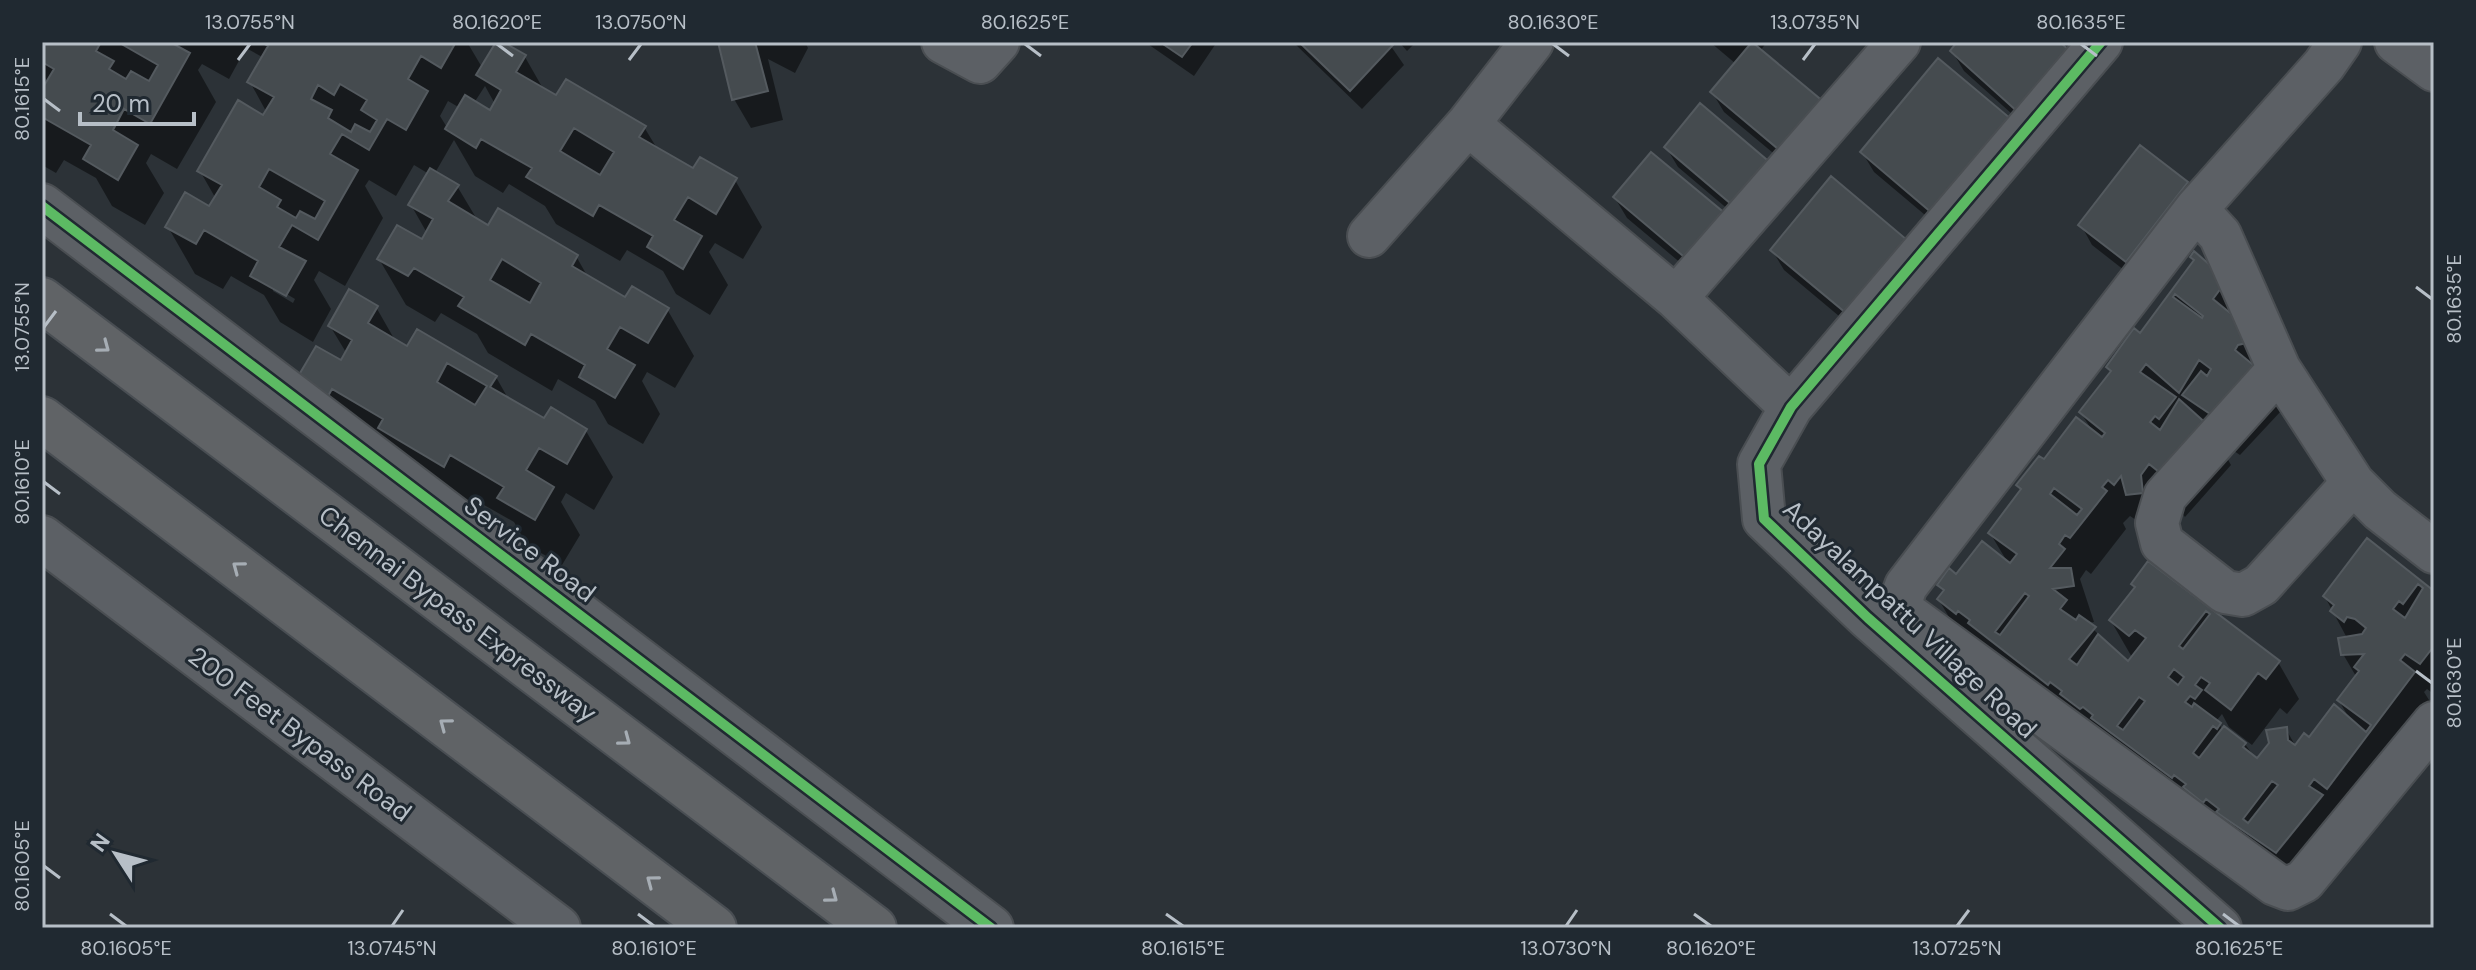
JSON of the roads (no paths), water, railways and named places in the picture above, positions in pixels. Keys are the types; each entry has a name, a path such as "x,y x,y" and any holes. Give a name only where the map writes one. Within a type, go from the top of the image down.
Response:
{"highway":[{"name":"Chennai Bypass Expressway","path":"42,300 874,928"},
{"path":"42,419 714,928"}],"street":[{"path":"943,42 980,62 998,42"},
{"path":"1369,236 1468,124 1532,42"},
{"path":"1676,298 1899,42"},
{"name":"Adayalampattu Village Road","path":"2101,42 1791,407 1759,464 1764,519 1868,618 2220,928"},
{"path":"2340,42 2324,65 2196,209 1906,586 1901,600 1904,612 2275,884 2288,889 2304,881 2434,723"},
{"path":"2396,42 2434,70"},
{"path":"1468,124 1676,298 1791,407"},
{"name":"Service Road","path":"42,206 991,928"},
{"path":"2196,209 2220,235 2279,369 2353,483 2380,510 2434,552"},
{"path":"2279,369 2165,496 2157,523 2162,543 2225,592 2243,595 2261,585 2353,483"},
{"name":"200 Feet Bypass Road","path":"42,538 558,928"}]}
